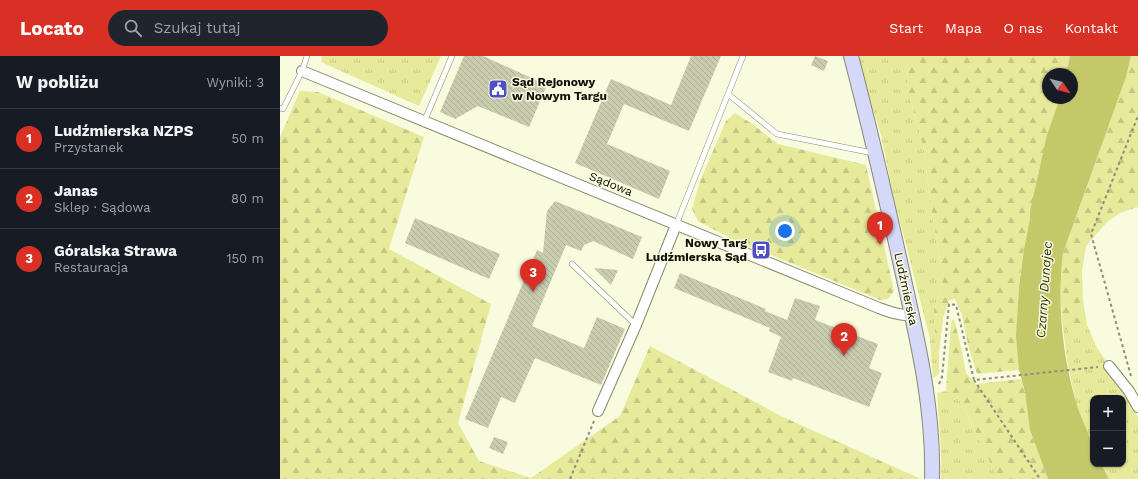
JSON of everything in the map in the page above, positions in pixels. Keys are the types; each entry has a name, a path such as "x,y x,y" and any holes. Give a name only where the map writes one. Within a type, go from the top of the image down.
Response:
{"main road":[{"name":"Ludźmierska","path":"851,56 876,153 922,364 930,427 932,479"}],"street":[{"name":"Sądowa","path":"302,71 879,308 892,313 906,315 912,314"},
{"path":"598,411 636,324 676,225"},
{"path":"1109,366 1129,391 1138,407"}],"lane":[{"path":"280,116 281,108 302,71 307,56"},
{"path":"424,122 452,56"},
{"path":"676,225 743,56"},
{"path":"728,94 777,134 876,153"},
{"path":"572,264 636,324"}],"path":[{"path":"1132,377 1091,234 1138,116"},
{"path":"926,387 937,388 942,377 947,314 949,304 956,305 974,380 1040,479"},
{"path":"974,380 1099,367"},
{"path":"570,479 598,411"}],"green space":[{"path":"322,56 441,56 419,106 321,62"},
{"path":"858,56 906,56 909,93 924,150 943,278 934,309 936,349 939,353 939,374 933,378 930,339 893,194 881,135"},
{"path":"906,56 1070,56 1067,68 1042,68 1042,104 1058,104 1038,173 1022,264 1018,309 1019,370 977,374 968,345 962,315 955,299 949,300 943,318 939,353 936,349 934,309 943,278 924,150 909,93"},
{"path":"1131,56 1138,56 1138,207 1120,213 1108,221 1086,246 1082,271 1083,300 1087,325 1075,334 1063,328 1061,309 1061,272 1063,253 1126,77"},
{"path":"300,91 318,92 424,137 389,249 491,304 458,423 479,461 531,478 620,416 650,346 783,417 921,479 280,479 280,137"},
{"path":"735,113 778,144 866,165 894,291 888,299 880,300 728,237 698,221 692,209 700,181 726,121"},
{"path":"954,318 966,373 976,384 1021,379 1025,392 1030,430 1048,479 998,479 957,396 946,391 951,323"},
{"path":"1087,325 1096,346 1125,395 1090,395 1090,441 1076,403 1067,360 1063,328 1075,334"},
{"path":"946,391 957,396 998,479 941,479 941,450 937,393"},
{"path":"1126,396 1138,417 1138,479 1109,479 1103,467 1126,467"}],"water":[{"name":"Czarny Dunajec","path":"1070,56 1131,56 1126,77 1063,253 1061,272 1061,309 1064,347 1071,384 1078,408 1090,438 1090,467 1103,467 1109,479 1048,479 1030,430 1025,392 1019,370 1016,336 1019,287 1030,211 1047,135 1058,104 1078,104 1078,68 1067,68"}],"building":[{"name":"Sąd Rejonowy w Nowym Targu","path":"464,56 483,56 547,85 529,127 478,106 455,119 440,112"},
{"path":"691,56 721,56 689,131 624,104 607,144 670,171 659,199 575,163 611,79 671,105"},
{"path":"815,56 828,61 824,71 811,65"},
{"path":"555,201 642,237 633,259 593,241 584,245 581,251 566,245 532,326 584,348 597,317 625,329 601,385 535,358 515,403 501,397 488,428 465,419 537,250 543,253 547,211"},
{"path":"415,218 500,254 489,279 405,243"},
{"path":"594,268 618,270 611,285"},
{"path":"680,273 766,309 765,311 787,320 795,298 820,306 815,320 878,344 869,368 882,373 869,407 793,378 792,381 768,372 781,337 769,331 770,328 674,288"},
{"path":"494,437 508,442 503,454 489,448"}],"place":[{"name":"Sąd Rejonowy w Nowym Targu","path":"498,89"},
{"name":"Ludźmierska NZPS","path":"880,245"},
{"name":"Nowy Targ Ludźmierska Sąd","path":"761,250"},
{"name":"Góralska Strawa","path":"533,292"},
{"name":"Janas","path":"844,356"}]}
